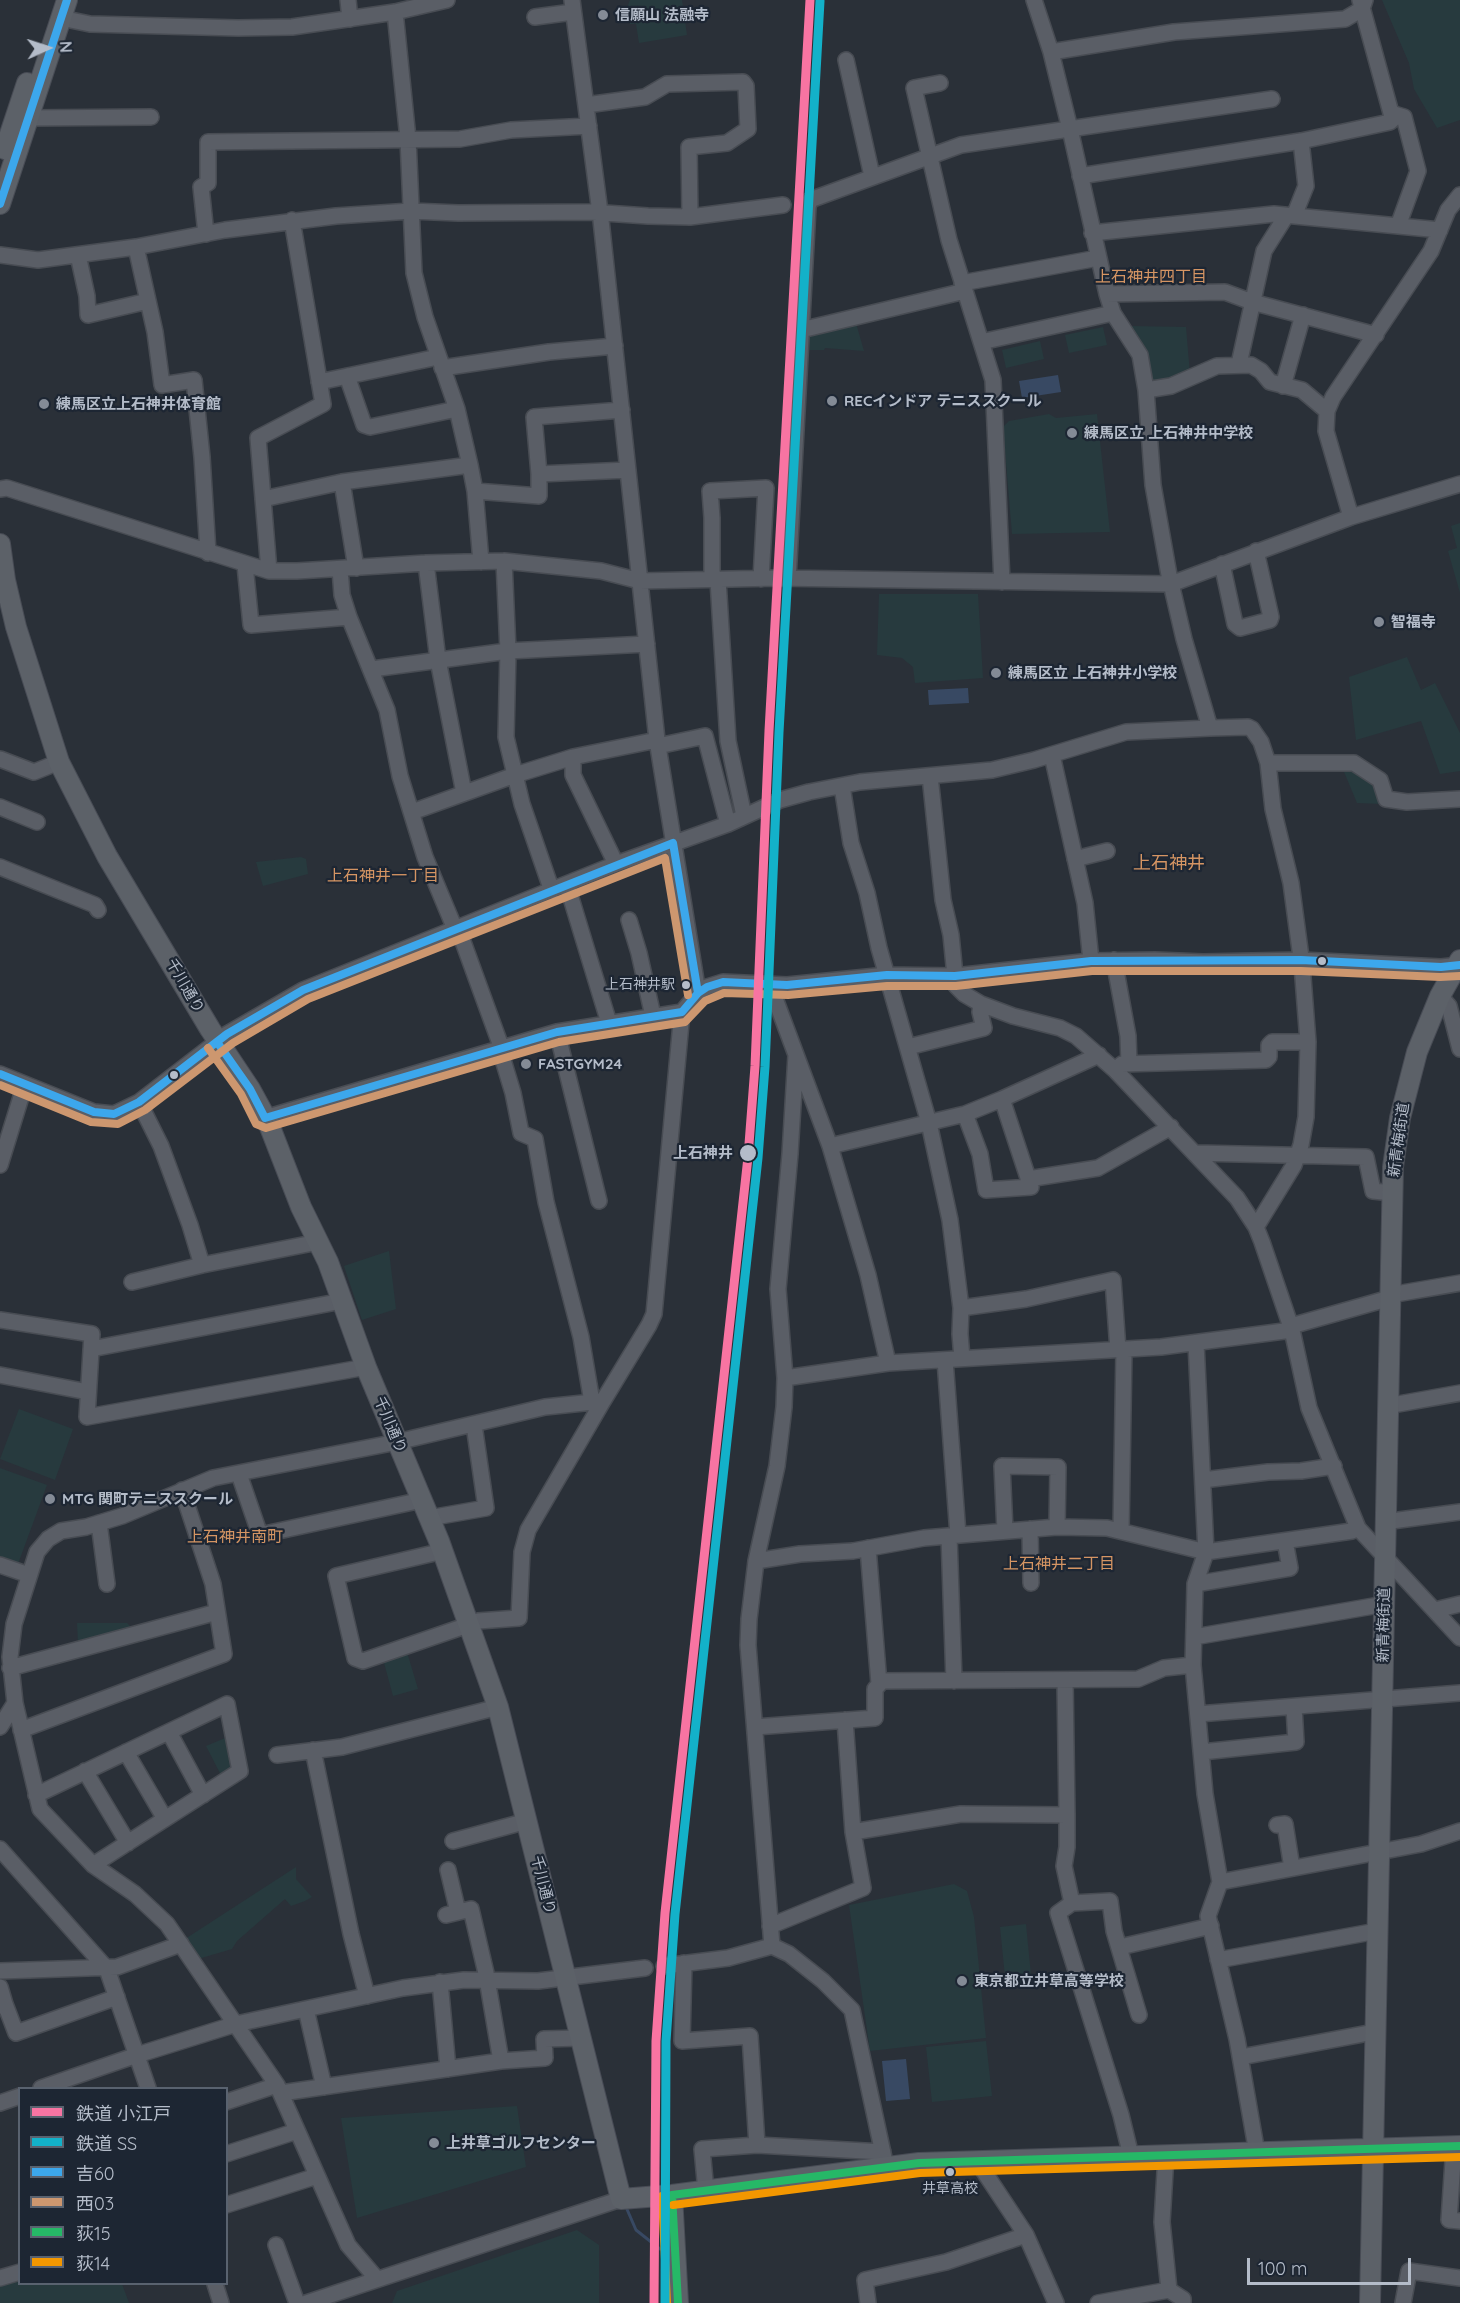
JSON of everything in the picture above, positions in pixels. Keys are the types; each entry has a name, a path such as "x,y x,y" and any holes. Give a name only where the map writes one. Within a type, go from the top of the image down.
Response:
{"main road":[{"path":"0,204 29,118 61,6"},
{"path":"0,163 61,6"},
{"name":"千川通り","path":"0,544 5,580 16,627 59,762 107,856 217,1042 250,1089 265,1118 301,1207 328,1262 366,1367 473,1623 498,1707 621,2199"},
{"name":"新青梅街道","path":"1370,2303 1374,2032 1385,1604 1384,1522 1393,1167 1408,1081 1440,996 1459,964"},
{"path":"621,2199 706,2191 885,2160 919,2163 1457,2146"},
{"path":"672,2195 678,2303"}],"street":[{"path":"348,0 350,19"},
{"path":"61,6 90,24 238,28 292,27 395,12 447,0"},
{"path":"1034,0 1051,52 1107,294 1113,313 1140,355 1146,390 1153,485 1171,584 1210,728"},
{"path":"1051,52 1174,32 1345,18 1363,3 1391,113 1404,117 1419,171 1398,226"},
{"path":"535,17 573,6 600,213 658,743 698,993"},
{"path":"395,12 408,139 414,273 425,317 457,409 470,465 475,491 481,562"},
{"path":"846,60 872,176"},
{"path":"586,105 645,97 667,84 744,82 748,129 727,143 689,147 690,216"},
{"path":"940,83 914,88 949,240 993,380 1002,582"},
{"path":"788,579 810,200 931,154 961,145 1272,99"},
{"path":"1080,176 1301,141 1390,122 1397,115"},
{"path":"29,118 151,117"},
{"path":"206,234 201,187 207,183 208,142 460,139 511,130 589,126"},
{"path":"1239,364 1264,251 1290,216 1306,186 1301,141"},
{"path":"1351,517 1326,431 1327,411 1333,397 1431,251 1448,210 1460,195"},
{"path":"0,255 38,260 136,247 292,220 411,211 690,216 783,205"},
{"path":"1092,233 1274,214 1440,230"},
{"path":"268,571 258,438 323,404 292,220"},
{"path":"136,247 155,332 162,385 194,380 208,553"},
{"path":"78,255 87,296 88,315 148,301"},
{"path":"801,330 964,287 1098,258"},
{"path":"1107,294 1225,292 1252,302 1376,335"},
{"path":"981,342 1113,313"},
{"path":"1283,386 1303,315"},
{"path":"319,381 440,362 615,346"},
{"path":"1146,390 1171,386 1216,366 1251,365 1261,371 1270,382 1302,390 1327,411"},
{"path":"347,376 364,426 396,423 457,409"},
{"path":"475,491 539,496 534,417 622,410"},
{"path":"263,499 342,482 470,465"},
{"path":"539,474 628,470"},
{"path":"342,482 348,568 342,595 387,710 400,776 425,857 457,928 501,1049 521,1132 535,1139 546,1202 597,1401"},
{"path":"0,489 7,488 268,571 504,561 601,571 640,581 788,579 1171,584 1351,517 1460,484"},
{"path":"744,816 728,741 710,491 766,488 761,579"},
{"path":"1222,564 1235,624 1240,628 1270,620 1256,551"},
{"path":"504,561 508,651 506,737 522,804 560,888 609,1023"},
{"path":"426,563 438,660 464,793"},
{"path":"245,565 251,625 349,617"},
{"path":"372,669 508,651 647,644"},
{"path":"0,1074 94,1112 110,1115 139,1102 227,1034 303,990 616,864 728,824 780,800 860,782 988,771 1052,755 1126,732 1210,728 1252,729 1261,742 1268,763 1273,809 1291,883 1308,1042 1306,1117 1297,1157 1256,1227"},
{"path":"412,812 573,757 705,736 728,824"},
{"path":"1052,755 1085,903 1091,961"},
{"path":"573,757 573,775 616,864"},
{"path":"0,759 34,772 59,762"},
{"path":"1268,763 1354,763 1380,780 1386,799 1407,802 1460,799"},
{"path":"930,776 943,900 951,935 956,986 981,1004 1068,1032 1099,1055 1122,1067 1171,1127 1237,1198 1256,1227 1292,1328 1309,1408 1358,1528 1460,1638"},
{"path":"842,786 851,843 867,893 887,975 929,1123 950,1220 962,1308 960,1334 962,1358"},
{"path":"0,807 37,822"},
{"path":"1075,859 1107,851"},
{"path":"0,867 95,905 98,910"},
{"path":"629,920 653,1016"},
{"path":"1114,960 1128,1036 1122,1067"},
{"path":"443,1551 336,1576 355,1658 363,1661 473,1623 519,1618 522,1552 528,1530 597,1401 654,1314 682,1012 698,993 707,987 723,982 770,985 887,975 955,976 1114,960 1203,962 1301,960 1459,964"},
{"path":"770,985 830,1146 868,1275 888,1363"},
{"path":"1440,996 1449,1006 1460,1049"},
{"path":"908,1047 984,1028 980,1012 981,1004"},
{"path":"265,1118 557,1032 682,1012"},
{"path":"557,1032 599,1201"},
{"path":"1122,1067 1266,1060 1269,1057 1269,1045 1272,1042 1308,1042"},
{"path":"772,1946 748,1645 748,1619 756,1561 777,1466 784,1407 785,1378 778,1289 796,1055"},
{"path":"830,1146 965,1114 1099,1055"},
{"path":"0,1164 4,1133 25,1084"},
{"path":"965,1114 980,1154 986,1190 1031,1188 1002,1099"},
{"path":"139,1102 161,1146 202,1265"},
{"path":"1028,1179 1098,1168 1171,1127"},
{"path":"1197,1153 1366,1157 1373,1191 1392,1193"},
{"path":"132,1281 318,1242"},
{"path":"962,1308 1026,1299 1113,1280 1121,1349 1121,1532"},
{"path":"785,1378 888,1363 1196,1343 1292,1328 1390,1296 1460,1283"},
{"path":"91,1349 342,1301"},
{"path":"0,1320 92,1334 87,1417 366,1367"},
{"path":"1196,1343 1206,1552 1195,1584 1193,1665 1205,1794 1220,1882 1208,1916 1240,2057 1257,2152"},
{"path":"945,1359 953,1536 954,1681"},
{"path":"0,1375 88,1392"},
{"path":"1387,1406 1460,1393"},
{"path":"376,2279 348,2245 279,2089 167,1924 135,1894 93,1865 40,1809 7,1670 14,1624 37,1552 48,1539 61,1531 122,1516 213,1478 397,1442 545,1407 597,1401"},
{"path":"239,1474 260,1535 426,1509 486,1508 474,1425"},
{"path":"1005,1531 1002,1466 1058,1467 1057,1527"},
{"path":"1203,1480 1268,1472 1301,1472 1334,1466"},
{"path":"21,1730 224,1654 213,1584 182,1490"},
{"path":"1384,1522 1460,1512"},
{"path":"99,1523 107,1584"},
{"path":"756,1561 953,1536 1057,1527 1107,1528 1206,1552 1352,1531 1358,1528"},
{"path":"1030,1529 1030,1583"},
{"path":"1195,1584 1290,1569 1285,1540"},
{"path":"868,1548 879,1684"},
{"path":"0,1565 29,1575"},
{"path":"1194,1637 1385,1604"},
{"path":"1435,1611 1460,1604"},
{"path":"7,1670 217,1612"},
{"path":"755,1726 875,1718 875,1689 882,1681 1138,1679 1164,1668 1193,1665"},
{"path":"1065,1680 1067,1847 1064,1866 1072,1903"},
{"path":"1198,1714 1460,1693"},
{"path":"0,1727 15,1703"},
{"path":"36,1795 227,1704 240,1771 93,1865"},
{"path":"276,1755 342,1747 498,1707"},
{"path":"1202,1752 1296,1742 1294,1707"},
{"path":"770,1926 863,1888 853,1832 845,1720"},
{"path":"169,1732 203,1795"},
{"path":"313,1750 351,1934 367,1996"},
{"path":"126,1752 165,1819"},
{"path":"85,1771 128,1843"},
{"path":"853,1832 961,1814 1067,1815"},
{"path":"453,1841 527,1821"},
{"path":"1277,1825 1285,1824 1292,1868"},
{"path":"1220,1882 1379,1853 1420,1844 1460,1831"},
{"path":"0,1849 107,1969 148,2087"},
{"path":"448,1870 452,1914 471,1909 501,2061"},
{"path":"1131,2156 1121,2115 1058,1913 1072,1903 1110,1901 1114,1931 1140,2015"},
{"path":"1120,1947 1211,1926"},
{"path":"1218,1960 1377,1931"},
{"path":"0,1971 107,1969 181,1944"},
{"path":"664,1966 728,1958 772,1946 789,1954 831,1988 852,2010 885,2160 758,2145 702,2149 706,2191"},
{"path":"684,1964 682,2041 750,2037 758,2145"},
{"path":"44,2087 236,2024 367,1996 440,1982 538,1981 645,1968"},
{"path":"440,1982 448,2069"},
{"path":"0,1987 3,2005 16,2033 117,1997"},
{"path":"306,2009 324,2087"},
{"path":"1240,2057 1374,2032"},
{"path":"228,2102 279,2089 324,2087 501,2061 545,2058 544,2039 581,2038"},
{"path":"0,2103 18,2097"},
{"path":"228,2153 297,2131"},
{"path":"1457,2146 1449,2220 1460,2221"},
{"path":"1166,2155 1162,2222 1169,2290"},
{"path":"977,2161 1026,2235 1056,2303"},
{"path":"228,2204 316,2176"},
{"path":"306,2303 334,2299 376,2279 621,2199"},
{"path":"868,2303 865,2280 946,2262 1026,2235"},
{"path":"276,2244 297,2303"},
{"path":"1403,2303 1409,2271 1460,2278"},
{"path":"0,2278 18,2273"},
{"path":"215,2285 221,2303"},
{"path":"1098,2303 1169,2290 1183,2299 1183,2303"}],"green space":[{"path":"630,0 682,0 687,35 639,43 636,24 630,24 628,5"},
{"path":"1382,0 1460,0 1460,120 1437,128 1414,89 1409,63"},
{"path":"856,323 864,351 825,348 824,350 807,350 807,336"},
{"path":"1130,326 1186,327 1190,374 1151,386"},
{"path":"1103,327 1107,345 1069,353 1065,335"},
{"path":"1040,341 1044,359 1006,368 1002,350"},
{"path":"1049,414 1056,418 1097,414 1110,532 1012,534 1003,427 1009,421"},
{"path":"1460,523 1460,593 1448,551 1457,548 1451,526"},
{"path":"879,594 978,594 983,678 915,683 913,667 902,658 877,655"},
{"path":"1407,657 1421,690 1435,683 1460,733 1460,771 1440,774 1421,721 1356,740 1349,677"},
{"path":"1342,767 1372,777 1383,804 1357,803"},
{"path":"301,857 306,859 308,874 263,886 256,862"},
{"path":"389,1251 396,1309 362,1320 344,1266"},
{"path":"19,1409 73,1429 55,1480 0,1459"},
{"path":"0,1468 47,1485 18,1564 0,1557"},
{"path":"77,1623 127,1623 130,1626 129,1629 78,1643"},
{"path":"407,1652 418,1689 393,1696 383,1659"},
{"path":"230,1736 237,1770 223,1779 206,1746"},
{"path":"296,1867 296,1879 312,1897 291,1906 285,1899 237,1941 232,1949 198,1959 185,1939"},
{"path":"954,1884 967,1891 974,1917 986,2038 870,2051 849,1905"},
{"path":"1026,1924 1032,1985 1006,1987 1000,1927"},
{"path":"986,2041 992,2096 932,2102 926,2047"},
{"name":"上井草ゴルフセンター","path":"517,2106 526,2167 357,2218 341,2118"},
{"path":"577,2230 599,2245 599,2303 392,2303 397,2291"},
{"path":"18,2277 18,2285 122,2285 129,2303 0,2303 0,2283"}],"water":[{"path":"1058,375 1061,392 1022,398 1019,381"},
{"path":"968,688 969,703 929,705 928,690"},
{"path":"906,2059 910,2099 886,2101 882,2061"}],"waterway":[{"path":"626,2207 636,2230 660,2249"}],"rail line":[{"name":"小江戸","path":"654,2303 656,2041 665,1913 748,1157 755,1066 769,731 810,0"},
{"name":"SS","path":"665,2303 666,2041 675,1914 758,1158 765,1067 779,732 820,1"}],"transit line":[{"name":"吉60","path":"0,204 67,0"},
{"name":"吉60","path":"0,1074 94,1112 114,1114 139,1102 227,1034 303,990 673,843 698,993"},
{"name":"西03","path":"0,1085 91,1122 118,1124 145,1110 233,1043 308,999 665,858 688,995"},
{"name":"吉60","path":"217,1042 250,1089 265,1118 557,1032 682,1012 698,993 707,987 723,982 787,985 887,975 955,976 1091,961 1301,960 1441,967 1460,965"},
{"name":"西03","path":"208,1048 241,1094 256,1124 266,1128 559,1042 685,1022 705,1001 724,993 788,995 887,986 956,986 1092,971 1301,971 1460,976"},
{"name":"荻15","path":"672,2195 919,2163 1460,2146"},
{"name":"荻14","path":"673,2205 920,2173 1460,2157"},
{"name":"荻15","path":"672,2195 678,2303"},
{"name":"荻14","path":"662,2196 667,2303"}],"place":[{"name":"信願山 法融寺","path":"603,15"},
{"name":"RECインドア テニススクール","path":"832,401"},
{"name":"練馬区立上石神井体育館","path":"44,404"},
{"name":"練馬区立 上石神井中学校","path":"1072,433"},
{"name":"智福寺","path":"1379,622"},
{"name":"練馬区立 上石神井小学校","path":"996,673"},
{"name":"上石神井駅","path":"686,985"},
{"name":"FASTGYM24","path":"526,1064"},
{"name":"上石神井","path":"748,1153"},
{"name":"MTG 関町テニススクール","path":"50,1499"},
{"name":"東京都立井草高等学校","path":"962,1981"},
{"name":"上井草ゴルフセンター","path":"434,2143"},
{"name":"井草高校","path":"950,2172"}],"district":[{"name":"上石神井四丁目","path":"1151,277"},
{"name":"上石神井","path":"1169,864"},
{"name":"上石神井一丁目","path":"383,876"},
{"name":"上石神井南町","path":"235,1537"},
{"name":"上石神井二丁目","path":"1059,1564"}]}
